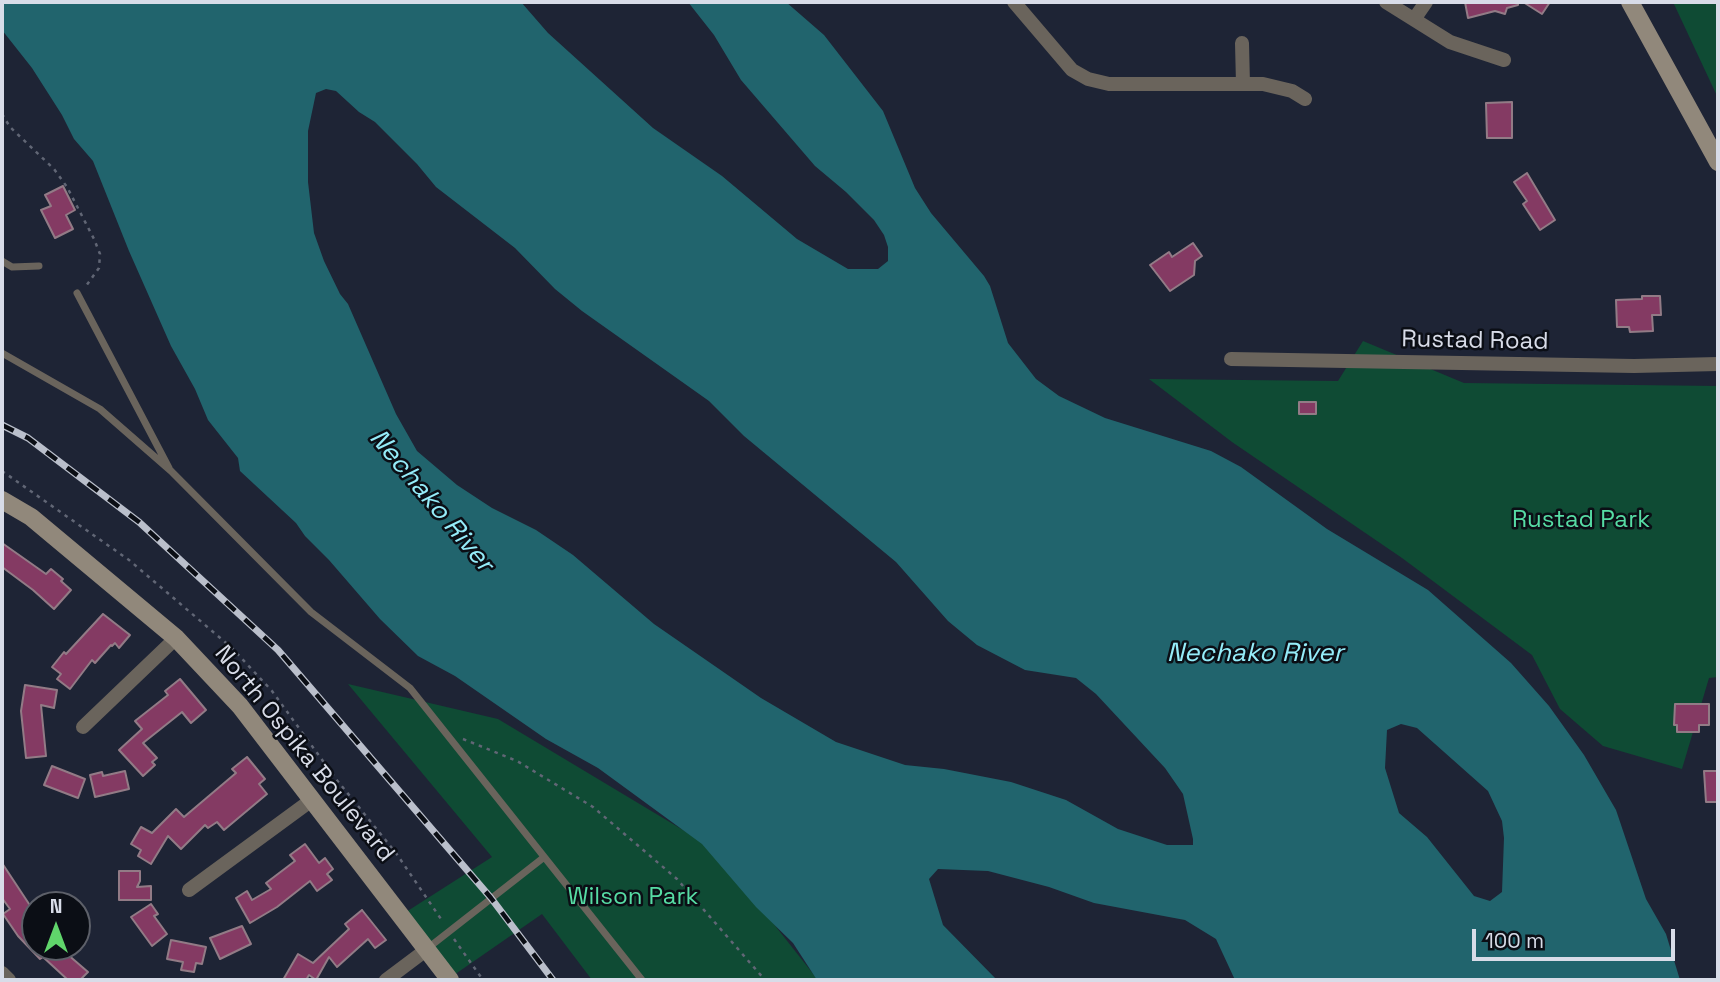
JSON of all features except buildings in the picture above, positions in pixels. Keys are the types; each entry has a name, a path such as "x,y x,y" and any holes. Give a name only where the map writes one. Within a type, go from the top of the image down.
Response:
{"street":[{"path":"1014,2 1072,69 1088,79 1109,84 1277,86 1292,90 1305,99"},
{"path":"1386,2 1450,42 1504,61"},
{"path":"1415,18 1426,2"},
{"path":"1630,2 1718,162"},
{"path":"1242,43 1243,85"},
{"name":"Rustad Road","path":"1231,359 1634,366 1718,364"},
{"name":"North Ospika Boulevard","path":"2,500 31,517 176,638 240,706 450,980"},
{"path":"83,727 176,638"},
{"path":"189,890 313,799"},
{"path":"386,980 426,950"},
{"path":"2,973 9,980"}],"lane":[{"path":"2,261 12,267 39,266"},
{"path":"77,293 171,471"},
{"path":"2,353 100,409 171,471 311,612 411,688 642,980"},
{"path":"426,950 543,858"}],"path":[{"path":"2,114 10,127 54,169 67,187 94,239 100,254 99,268 92,281 77,293"},
{"path":"444,731 517,761 593,807 677,879 765,980"},
{"path":"449,932 483,980"}],"green space":[{"path":"1673,2 1718,2 1718,98"},
{"name":"Rustad Park","path":"1363,341 1464,383 1718,386 1718,677 1709,678 1682,769 1603,746 1560,709 1532,655 1402,558 1232,442 1149,379 1338,381"},
{"name":"Wilson Park","path":"348,684 498,719 708,845 720,856 818,980 592,980 542,914 454,975 406,912 492,857"}],"water":[{"name":"Nechako River","path":"2,2 521,2 548,33 653,128 722,176 797,239 848,269 878,269 888,261 888,247 874,220 815,166 741,80 714,35 688,2 786,2 824,35 883,111 915,188 931,213 984,276 990,286 1008,343 1036,379 1059,396 1105,418 1211,451 1241,467 1327,529 1428,590 1511,663 1549,706 1584,755 1616,810 1646,899 1666,934 1680,980 1235,980 1216,939 1185,920 1094,903 1049,887 988,871 938,869 929,879 943,925 997,980 817,980 793,943 756,907 702,844 598,768 546,739 455,676 418,656 380,619 296,523 240,471 238,458 208,420 195,389 171,346 93,161 74,139 32,68 2,30","holes":["326,89 336,91 359,112 375,122 436,187 515,248 555,289 582,311 709,401 744,436 896,562 948,621 977,645 1025,670 1076,678 1096,694 1165,768 1183,794 1193,845 1167,845 1118,829 1066,800 1011,782 944,769 905,765 836,742 761,698 654,624 573,555 536,530 492,508 457,485 417,451 396,414 348,304 340,294 324,261 314,233 308,182 308,131 316,93","1401,724 1417,728 1488,791 1502,821 1504,838 1502,892 1490,901 1474,896 1427,837 1399,813 1385,768 1387,730"]}],"railway":[{"path":"2,425 28,438 139,522 278,650 491,898 553,980"}]}
